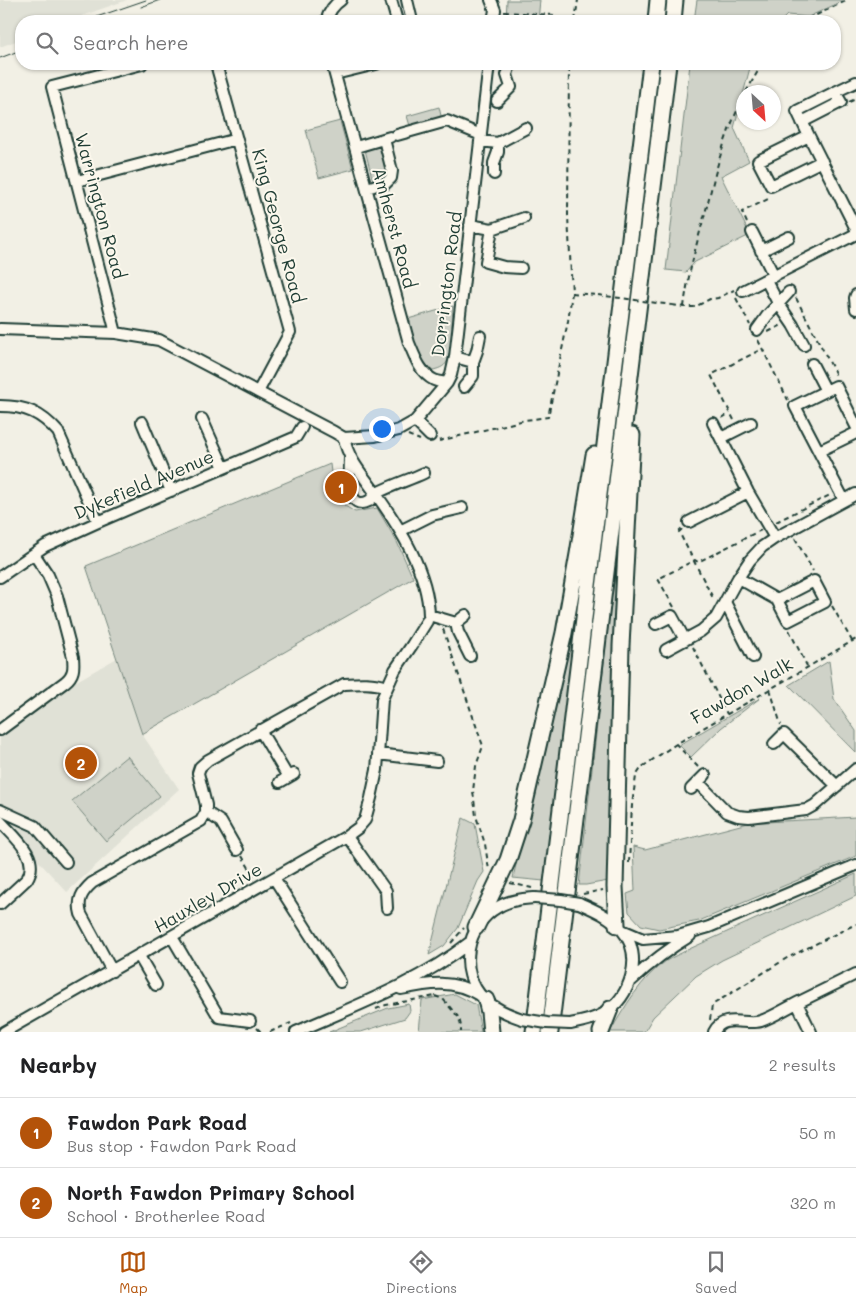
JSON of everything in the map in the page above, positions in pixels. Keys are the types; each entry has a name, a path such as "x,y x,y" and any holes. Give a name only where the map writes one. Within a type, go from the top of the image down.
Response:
{"highway":[{"path":"657,15 658,0"},
{"path":"674,15 675,0"},
{"path":"534,1032 650,70"},
{"path":"550,1032 667,70"},
{"path":"476,927 508,860 521,820 564,632 598,429 614,372"},
{"path":"619,928 615,887 621,646 632,440 630,373"},
{"path":"484,998 489,1012 491,1032"},
{"path":"601,1032 610,1009"}],"street":[{"path":"328,15 332,8 341,0"},
{"path":"391,0 395,15"},
{"path":"407,0 411,15"},
{"path":"491,0 495,10 494,15"},
{"name":"Warrington Road","path":"116,333 52,87 119,70"},
{"name":"King George Road","path":"218,70 290,332 258,392"},
{"name":"Amherst Road","path":"334,70 408,343 418,365 424,373 434,380 446,383"},
{"path":"335,74 351,70"},
{"name":"Dorrington Road","path":"344,438 376,436 399,430 415,421 451,375 455,357 488,70"},
{"path":"497,100 511,87 509,70"},
{"path":"856,82 797,111 822,161 852,211 856,229"},
{"path":"356,147 446,117 480,138 498,143 526,128"},
{"path":"367,188 386,184 392,178 394,134"},
{"path":"809,136 758,161 770,186 822,161"},
{"path":"77,181 237,139"},
{"path":"494,174 494,162 498,152 498,143"},
{"path":"470,225 492,229 524,218"},
{"path":"492,229 486,266 520,268"},
{"path":"752,232 761,251 778,303 791,320 804,345"},
{"path":"738,291 770,278 856,234"},
{"path":"761,251 789,237"},
{"path":"757,332 778,303 792,294"},
{"path":"856,295 856,309"},
{"path":"0,329 116,333 160,340 344,438 345,447 350,458 400,531 412,554 427,591 432,618 456,622 466,615"},
{"path":"464,387 473,376 473,362 480,336"},
{"path":"455,357 473,362"},
{"path":"812,364 826,391"},
{"path":"844,500 795,406 836,386 856,426"},
{"path":"0,406 27,409 37,413 52,425 62,440 98,522"},
{"path":"202,419 224,468"},
{"path":"415,421 429,439"},
{"path":"142,422 171,491"},
{"path":"713,423 748,492 775,538"},
{"path":"721,438 751,423"},
{"name":"Dykefield Avenue","path":"0,577 45,546 296,437 302,426"},
{"path":"819,451 856,433"},
{"path":"350,458 350,489 356,501 360,503 369,501 376,494 424,473"},
{"path":"688,522 748,492"},
{"path":"666,650 701,631 716,618 738,578 750,560 762,547 856,494"},
{"path":"400,531 432,515 462,508"},
{"path":"0,730 65,682 73,672 73,657 57,596 48,575 34,554"},
{"path":"738,578 776,600 788,621 825,602 814,581 776,600"},
{"path":"723,606 753,657"},
{"path":"656,624 672,616 686,639"},
{"name":"Hauxley Drive","path":"5,1032 260,887 358,828 365,820 377,770 382,699 394,670 432,618"},
{"path":"456,622 458,632 470,656"},
{"path":"112,971 81,914 80,899 84,890 92,883 201,820 206,812 206,805 198,774 200,767 208,760 260,730 344,684 376,684 387,687"},
{"path":"260,730 287,778"},
{"path":"774,744 784,734 837,786"},
{"path":"378,754 437,760"},
{"path":"698,782 727,812 749,817 806,810 815,805 856,768"},
{"path":"0,810 35,826 66,862"},
{"path":"206,812 221,822 238,850"},
{"path":"0,821 27,852 30,857 31,869 27,879 0,904"},
{"path":"347,836 386,892 387,908"},
{"path":"383,993 415,986 445,983 469,989 497,1009 522,1018 547,1023 570,1024 590,1020 610,1009 618,1001 631,981 648,965 688,938 709,927 856,865"},
{"path":"274,878 340,982"},
{"path":"484,998 470,976 469,943 476,927 498,907 536,893 561,900 580,899 619,928 642,939 678,936 709,927"},
{"path":"619,928 632,949 634,962 631,981"},
{"path":"172,937 219,1017 250,1021"},
{"path":"295,1027 383,993 432,969 469,943"},
{"path":"139,956 156,985"},
{"path":"712,1028 716,1028 723,1022 760,1022 856,974"},
{"path":"797,1003 811,1032"}],"path":[{"path":"576,15 578,0"},
{"path":"816,15 848,0"},
{"path":"399,430 429,439 548,417 572,293 568,216 569,70"},
{"path":"750,85 759,70"},
{"path":"684,307 693,260 714,177 726,137 736,112"},
{"path":"752,232 742,212 768,199 770,186"},
{"path":"572,293 695,307 710,299 738,291 757,332 762,349 792,407 795,406"},
{"path":"792,294 835,374 836,386"},
{"path":"757,332 791,320"},
{"path":"738,429 711,375 762,349"},
{"path":"672,616 675,609 658,580 695,560 698,562 839,490"},
{"path":"688,522 679,532 723,606"},
{"path":"791,529 812,570 814,581"},
{"path":"825,602 832,605 852,641"},
{"path":"432,618 483,746 476,766 473,791 476,816 485,844 491,877"},
{"path":"788,621 788,629 807,667"},
{"path":"686,639 727,714"},
{"name":"Fawdon Walk","path":"628,867 636,776 642,767 676,744 856,639"},
{"path":"770,689 784,734"},
{"path":"676,744 698,767 698,782"},
{"path":"238,850 260,887"},
{"path":"509,883 536,893"},
{"path":"580,899 602,890"},
{"path":"712,1028 712,1005 787,958 856,924"},
{"path":"368,1012 386,1005 435,996 443,999 459,1018 461,1032"},
{"path":"270,1032 295,1027"}],"shaded area":[{"path":"0,0 127,0 84,15 15,15 15,41 0,47"},
{"path":"507,0 540,0 539,15 506,15"},
{"path":"697,0 845,0 812,15 695,15"},
{"path":"689,70 749,70 745,85 736,85 736,120 734,128 749,161 721,176 750,235 695,262 686,272 666,270"},
{"path":"439,107 442,120 411,129 407,116"},
{"path":"340,121 353,169 319,178 306,130"},
{"path":"380,146 389,177 373,181 365,150"},
{"path":"453,306 449,357 444,365 433,370 426,365 418,352 408,319"},
{"path":"330,464 333,488 345,506 355,512 377,508 397,542 413,578 142,734 86,566"},
{"path":"618,554 608,881 579,885 610,609"},
{"path":"583,568 544,881 513,878"},
{"path":"117,658 142,734 179,789 67,892 0,816 0,737 75,682"},
{"path":"829,661 834,699 856,731 856,753 789,685"},
{"path":"760,698 721,728 691,757 679,745"},
{"path":"127,756 160,796 106,841 72,801"},
{"path":"856,817 856,856 699,921 659,929 641,925 629,912 627,894 635,891 633,847 645,850 748,823"},
{"path":"463,818 475,824 484,872 478,881 458,928 444,946 429,955"},
{"path":"856,874 856,896 722,960 696,976 653,1017 644,1032 610,1032 641,984 666,961"},
{"path":"455,994 476,1005 481,1032 419,1032 422,1000"},
{"path":"409,1004 410,1011 405,1018 361,1032 329,1032 388,1008"}],"tram line":[{"path":"102,15 146,0"},
{"path":"141,7 160,0"},
{"path":"0,58 15,52"}],"place":[{"name":"Fawdon Park Road","path":"341,487"},
{"name":"North Fawdon Primary School","path":"81,763"}]}
